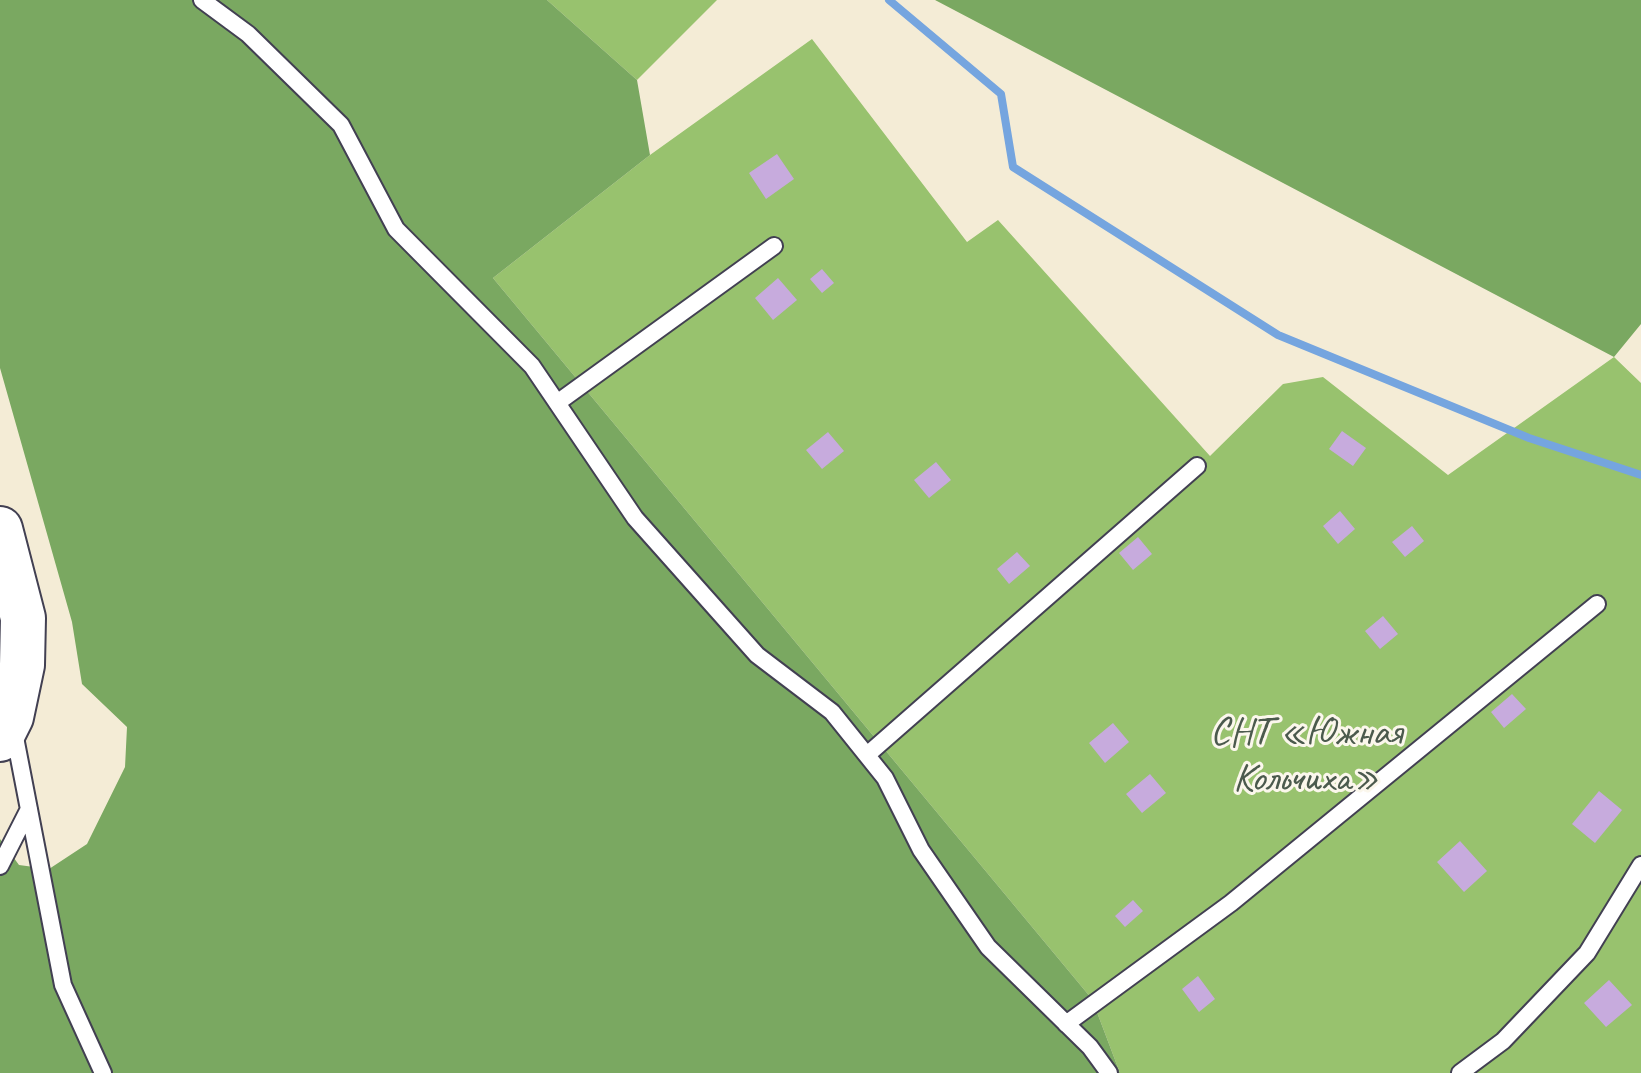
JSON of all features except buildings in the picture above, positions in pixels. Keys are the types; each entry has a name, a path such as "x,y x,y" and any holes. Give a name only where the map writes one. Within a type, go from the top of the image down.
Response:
{"main road":[{"path":"0,529 23,618 22,665 5,728"}],"lane":[{"path":"202,0 248,34 341,125 396,229 532,366 635,518 757,655 832,712 885,778 921,850 988,947 1090,1047 1109,1073"},
{"path":"557,403 774,246"},
{"path":"867,755 1197,466"},
{"path":"1066,1024 1231,903 1597,604"},
{"path":"5,728 29,809 63,985 103,1073"},
{"path":"0,866 29,809"},
{"path":"1460,1073 1503,1041 1587,953 1641,865"}],"green space":[{"path":"0,0 547,0 637,80 650,155 493,278 1092,999 1120,1073 0,1073 0,839 19,865 49,869 87,844 125,767 127,727 82,684 72,622 0,368"},
{"path":"547,0 717,0 637,80"},
{"path":"935,0 1641,0 1641,324 1614,357"},
{"name":"СНТ «Южная Кольчиха»","path":"812,39 967,242 998,220 1210,456 1283,384 1323,377 1448,475 1614,357 1641,383 1641,1073 1120,1073 1092,999 493,278 650,155"}],"waterway":[{"path":"889,0 1001,94 1013,167 1278,335 1529,438 1641,475"}]}
